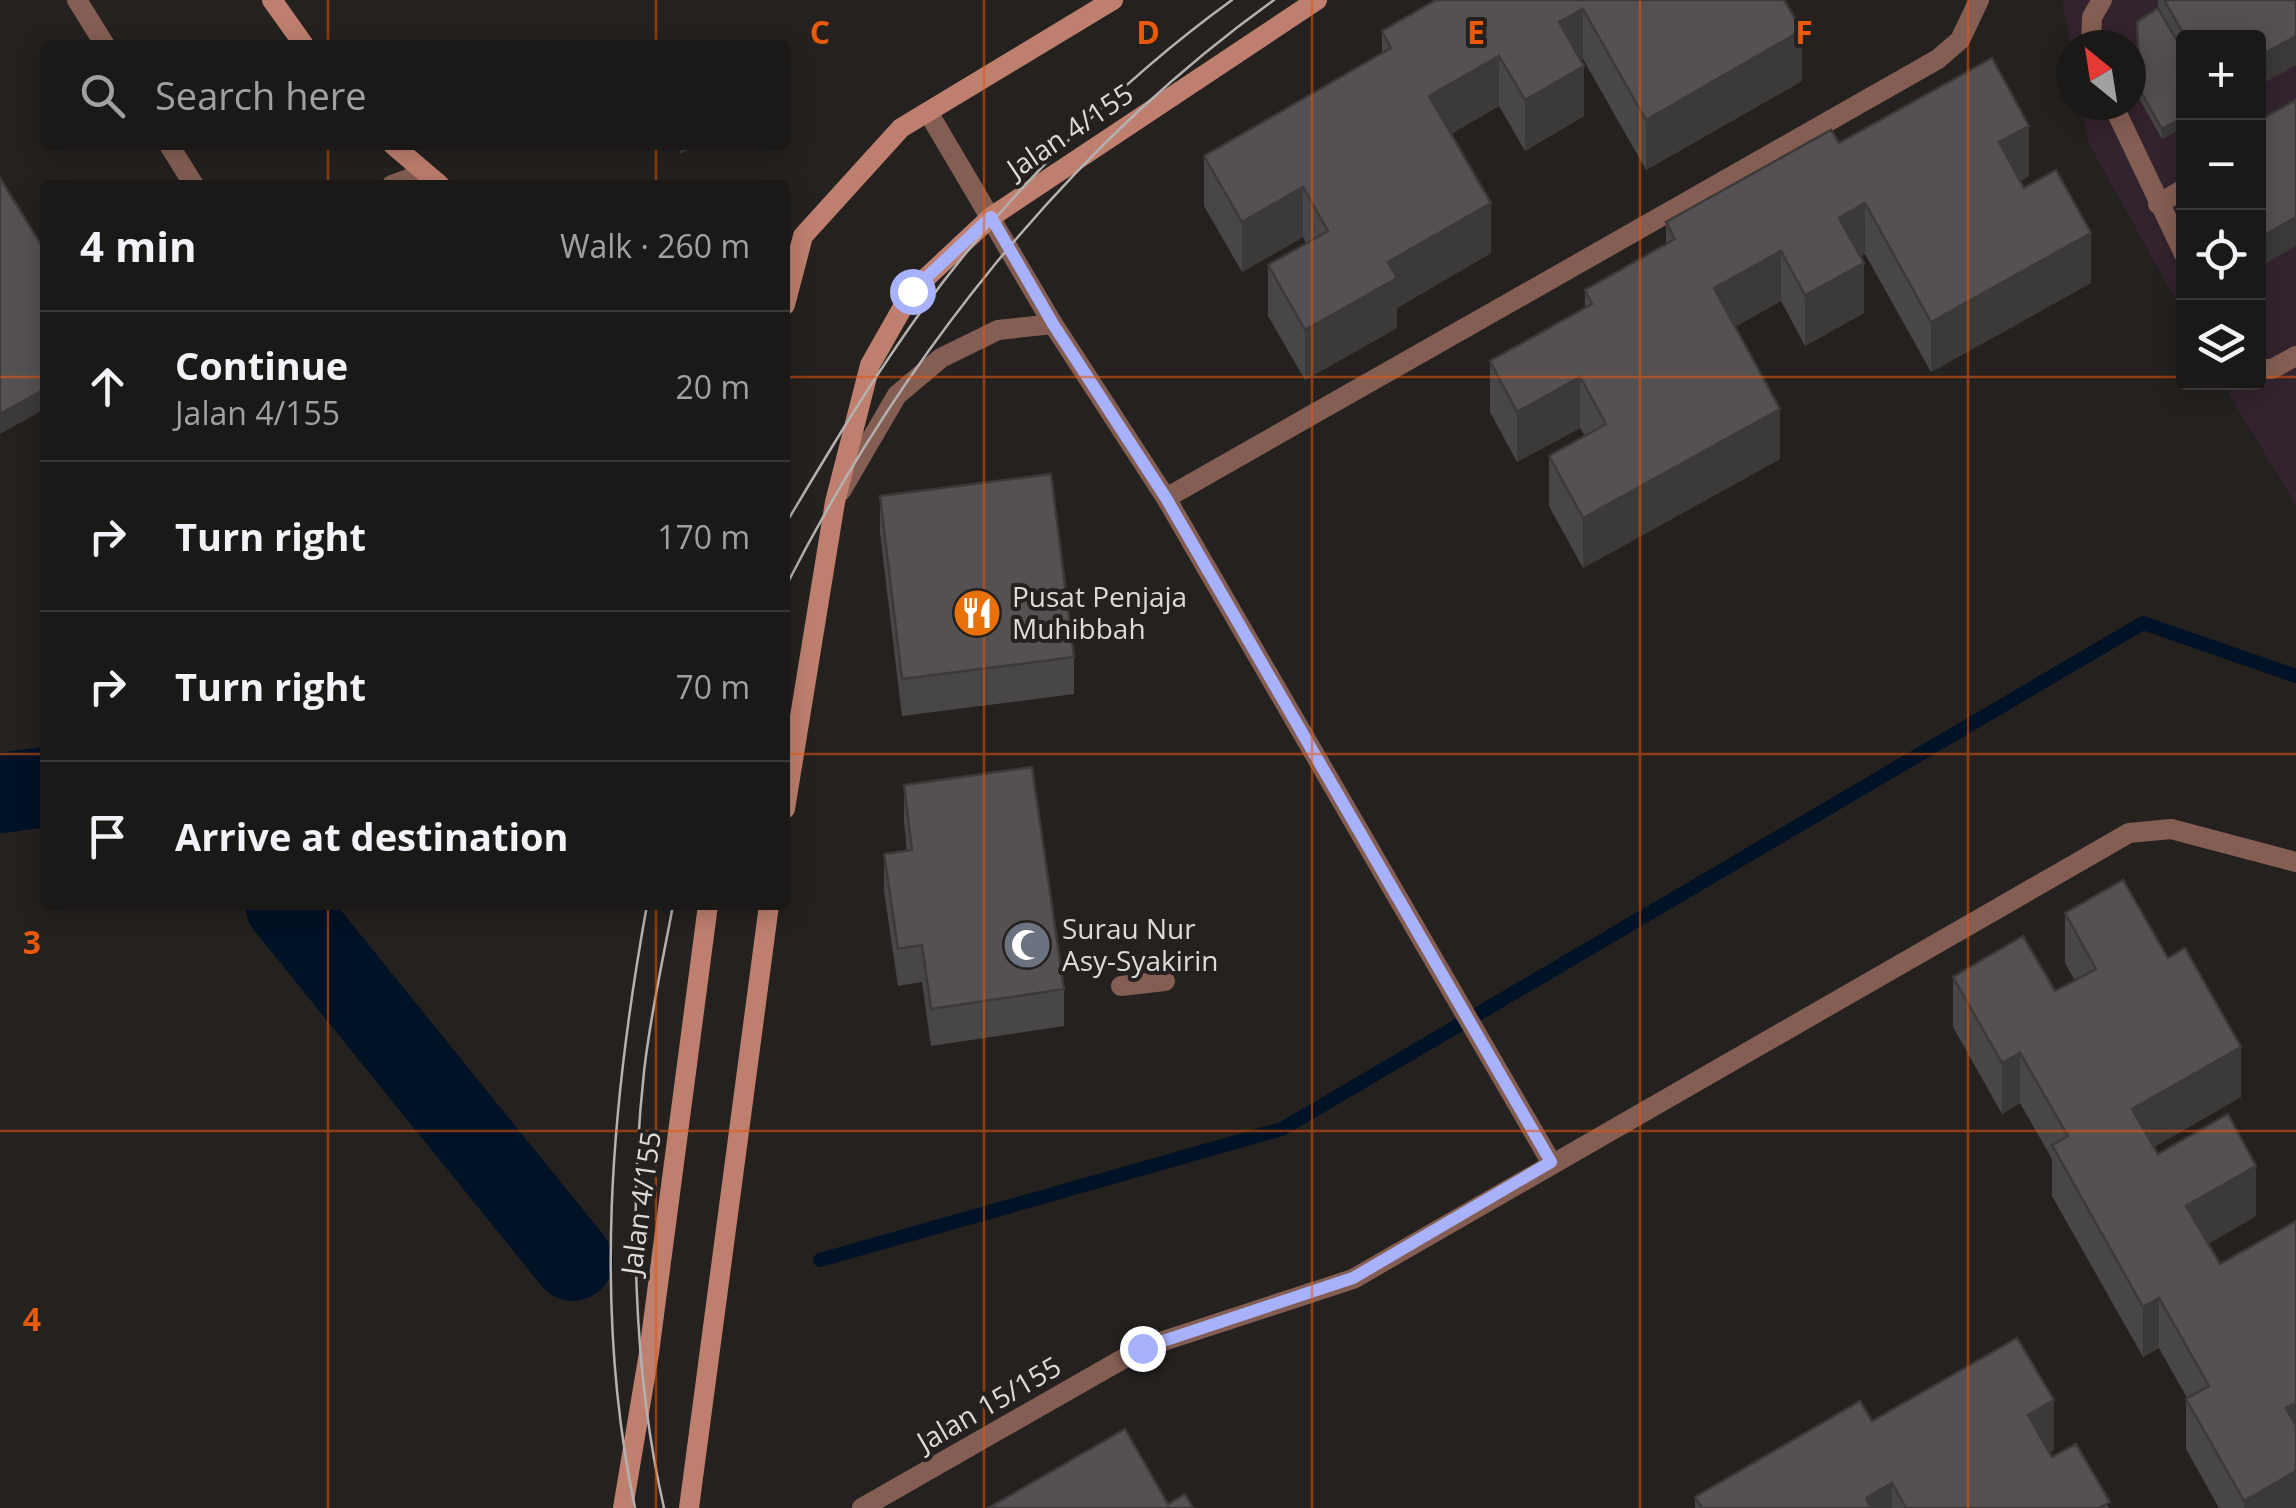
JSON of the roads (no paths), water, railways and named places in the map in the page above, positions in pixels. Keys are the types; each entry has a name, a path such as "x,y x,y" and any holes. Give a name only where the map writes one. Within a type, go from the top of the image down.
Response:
{"street":[{"path":"77,0 102,40"},
{"path":"272,0 300,40"},
{"path":"790,268 794,238 902,128 1112,0"},
{"name":"Jalan 4/155","path":"790,778 835,502 870,365 912,291 991,217 1317,0"},
{"path":"1166,498 1938,59 1960,40 1979,0"},
{"path":"2091,30 2092,17 2102,0"},
{"path":"928,112 1053,324 1166,498 1551,1162"},
{"path":"2120,120 2176,239"},
{"path":"172,150 191,180"},
{"path":"398,150 431,180"},
{"path":"2158,204 2176,194"},
{"path":"835,502 896,395 940,358 998,330 1053,324"},
{"path":"2266,369 2296,356"},
{"name":"Jalan 15/155","path":"862,1508 1142,1348 1353,1278 2129,833 2171,829 2296,862"},
{"name":"Jalan 4/155","path":"623,1508 649,1353 707,910"},
{"path":"689,1508 769,910"},
{"path":"1120,986 1165,981"}],"waterway":[{"path":"820,1260 1282,1129 2143,623 2296,676"},
{"path":"0,793 40,788"},
{"path":"289,910 573,1261"}],"tram line":[{"path":"790,517 888,359 991,223 1107,103 1232,0"},
{"path":"790,579 881,421 995,265 1058,192 1126,123 1198,59 1274,0"},
{"path":"635,1508 614,1357 612,1206 624,1055 646,910"},
{"path":"664,1508 640,1347 636,1179 644,1072 672,910"}],"place":[{"name":"Pusat Penjaja Muhibbah","path":"977,613"},
{"name":"Surau Nur Asy-Syakirin","path":"1027,945"}]}
